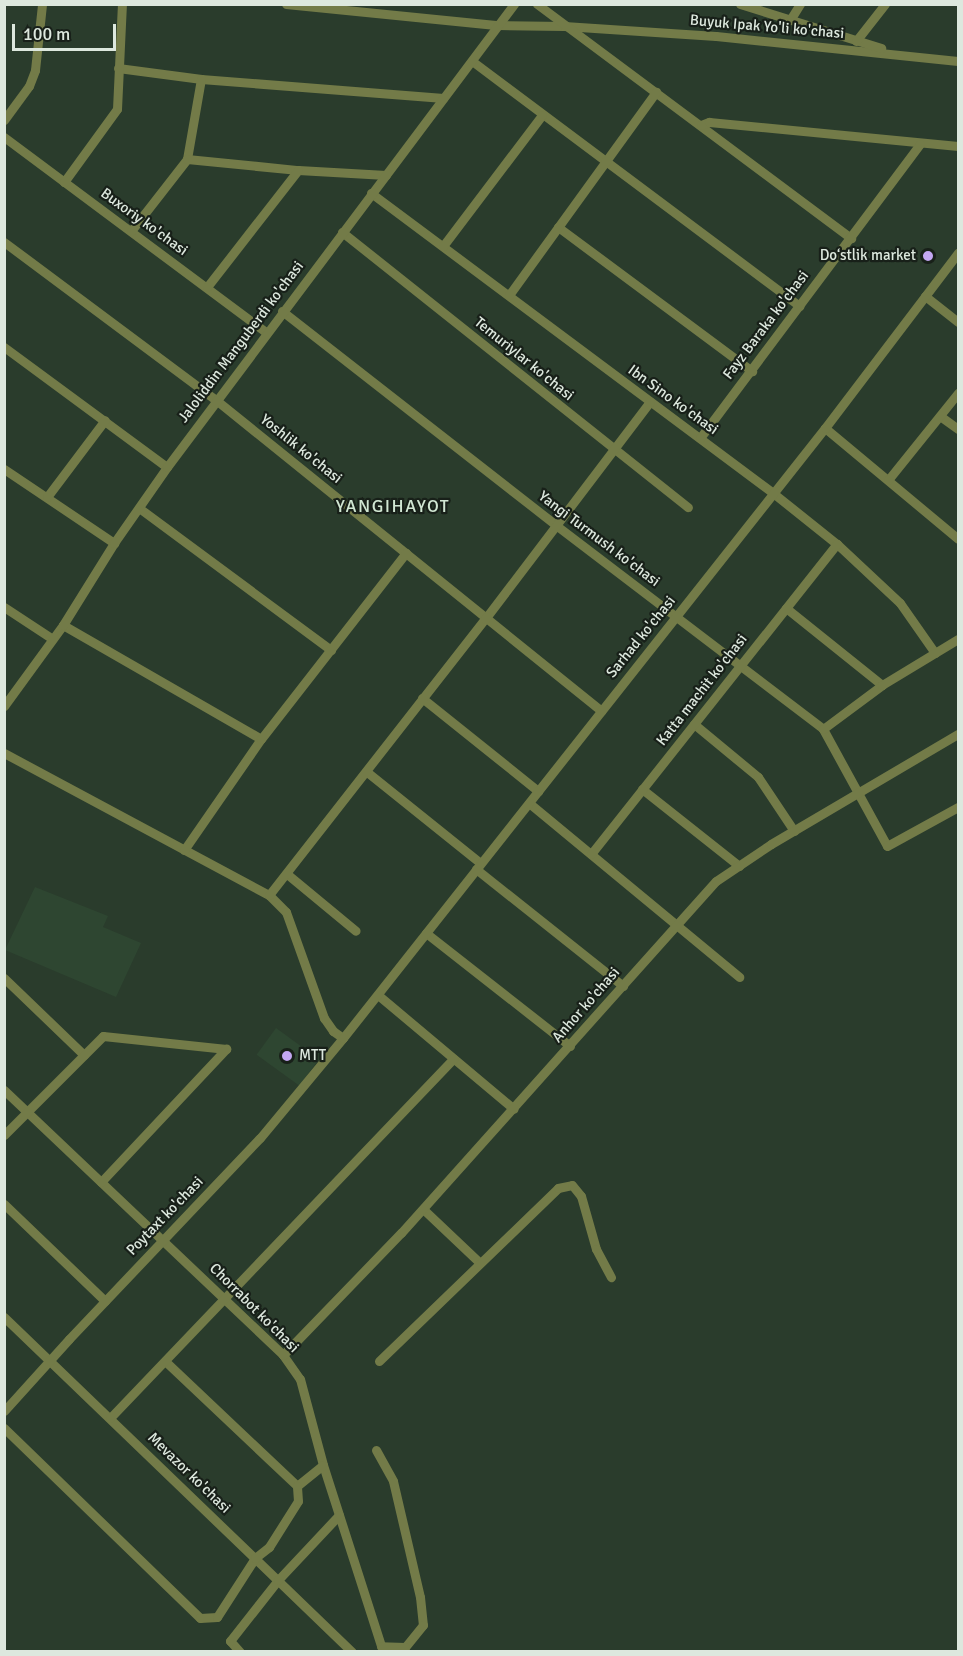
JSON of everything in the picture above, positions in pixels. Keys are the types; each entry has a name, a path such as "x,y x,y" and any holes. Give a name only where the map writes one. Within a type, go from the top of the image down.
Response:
{"street":[{"path":"4,120 29,86 35,69 42,4"},
{"path":"64,182 117,109 122,4"},
{"name":"Buyuk Ipak Yo'li ko'chasi","path":"286,4 498,25 564,26 958,61"},
{"name":"Jaloliddin Manguberdi ko'chasi","path":"4,706 51,638 63,625 114,543 167,467 282,310 386,176 514,4"},
{"path":"537,4 850,238"},
{"path":"740,4 898,54"},
{"path":"790,20 800,4"},
{"path":"856,41 885,4"},
{"path":"472,61 799,306"},
{"path":"118,68 201,79 443,98"},
{"path":"131,231 188,159 201,79"},
{"path":"509,296 656,92"},
{"path":"443,246 542,115"},
{"path":"701,125 709,122 958,146"},
{"name":"Buxoriy ko'chasi","path":"4,137 266,332"},
{"name":"Fayz Baraka ko'chasi","path":"700,438 920,144"},
{"path":"188,159 386,176"},
{"path":"207,287 298,170"},
{"name":"Ibn Sino ko'chasi","path":"371,193 700,438 837,544 900,603 935,653"},
{"path":"558,227 752,371"},
{"name":"Temuriylar ko'chasi","path":"342,232 688,507"},
{"name":"Yoshlik ko'chasi","path":"4,242 216,400 601,711"},
{"name":"Sarhad ko'chasi","path":"343,1038 825,428 958,253"},
{"path":"925,296 958,322"},
{"name":"Yangi Turmush ko'chasi","path":"282,310 557,526 823,729 887,846 958,807"},
{"path":"4,347 167,467"},
{"path":"888,480 958,393"},
{"path":"269,896 486,619 650,402"},
{"path":"940,416 958,429"},
{"path":"46,497 105,420"},
{"path":"825,428 958,538"},
{"path":"4,469 114,543"},
{"path":"139,508 331,650"},
{"name":"Katta machit ko'chasi","path":"591,854 837,544"},
{"path":"184,850 261,739 406,553"},
{"path":"4,607 51,638"},
{"path":"786,608 882,685"},
{"path":"63,625 261,739"},
{"path":"823,729 882,685 958,639"},
{"path":"422,698 538,790"},
{"path":"694,724 758,777 794,831"},
{"name":"Anhor ko'chasi","path":"283,1355 423,1209 716,881 857,792 958,734"},
{"path":"4,753 269,896 286,912 324,1018 333,1031 343,1038"},
{"path":"367,772 623,986"},
{"path":"642,789 739,866"},
{"path":"529,803 739,977"},
{"path":"287,874 356,931"},
{"path":"426,933 570,1046"},
{"path":"4,978 84,1055"},
{"path":"378,995 514,1109"},
{"path":"4,1135 103,1036 226,1049 101,1182"},
{"name":"Poytaxt ko'chasi","path":"4,1411 49,1360 260,1138 343,1038"},
{"path":"110,1418 453,1059"},
{"name":"Chorrabot ko'chasi","path":"4,1090 283,1355 300,1379 323,1465 382,1649"},
{"path":"379,1361 558,1188 572,1185 580,1196 596,1249 611,1277"},
{"path":"4,1204 105,1301"},
{"path":"423,1209 479,1262"},
{"name":"Mevazor ko'chasi","path":"4,1317 352,1652"},
{"path":"4,1428 200,1618 217,1617 255,1558 269,1547 298,1501 297,1486 165,1361"},
{"path":"376,1450 393,1481 420,1597 423,1625 405,1647 382,1649"},
{"path":"297,1486 323,1465"},
{"path":"240,1652 230,1641 278,1580 339,1515"}],"shaded area":[{"path":"35,887 108,916 103,927 141,943 116,997 5,950"},
{"name":"MTT","path":"276,1028 319,1059 299,1086 257,1055"}],"place":[{"name":"Doʻstlik market","path":"928,256"},
{"name":"MTT","path":"287,1056"}],"district":[{"name":"YANGIHAYOT","path":"393,506"}]}
